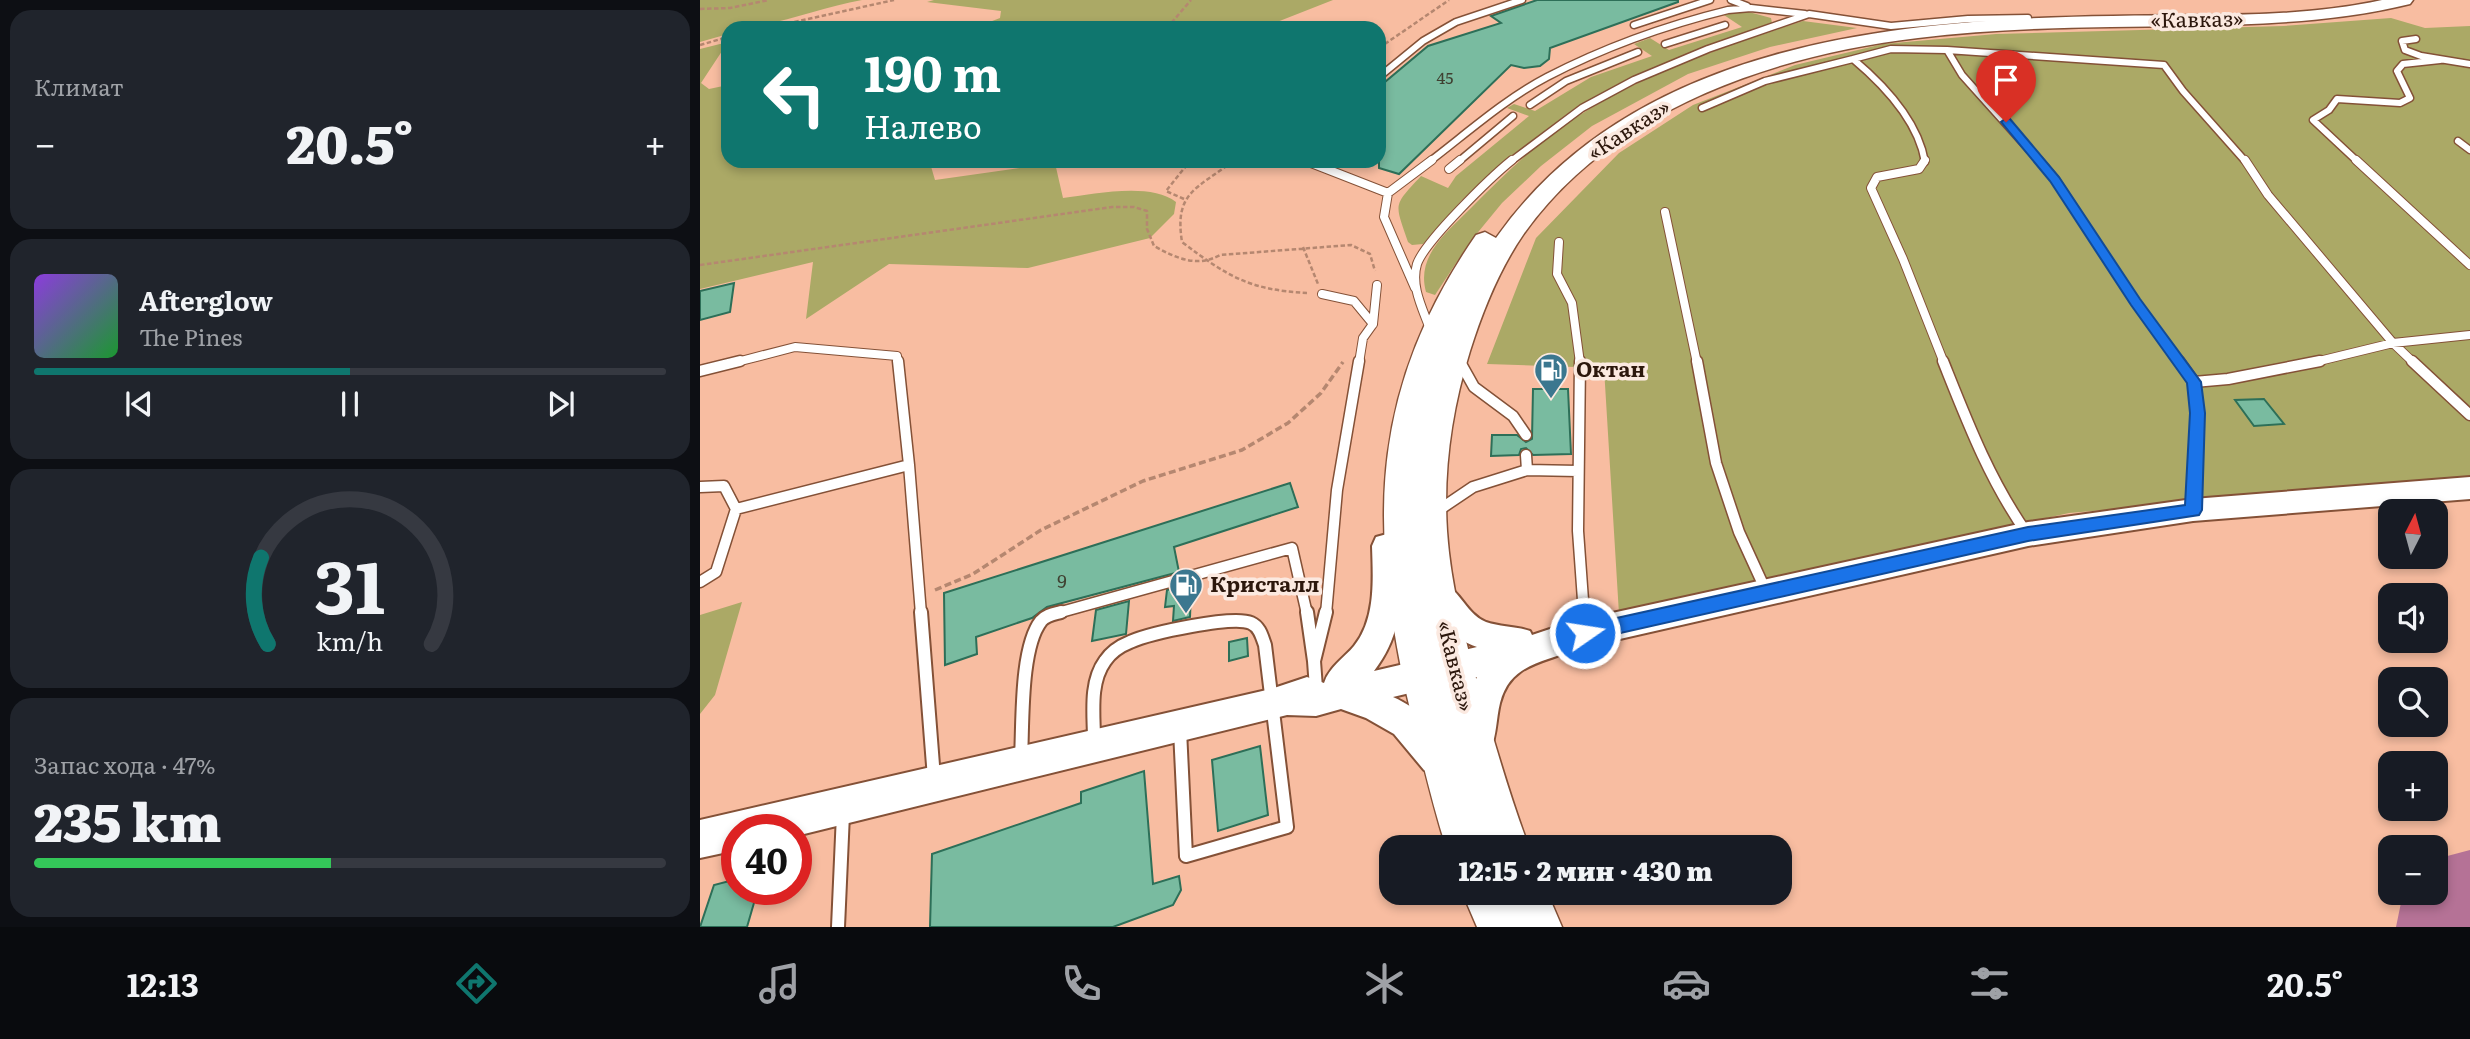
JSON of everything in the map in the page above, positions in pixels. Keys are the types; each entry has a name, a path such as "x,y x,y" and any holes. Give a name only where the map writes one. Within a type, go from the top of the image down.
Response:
{"main road":[{"name":"«Кавказ»","path":"1416,381 1451,292 1499,222 1529,189 1595,135 1663,94 1737,63 1815,41 1935,24 2028,18 2236,15 2333,8 2379,0"},
{"name":"«Кавказ»","path":"1466,835 1460,760 1436,665 1438,594 1430,516 1434,436 1444,387 1465,321 1493,263 1518,224 1546,192 1576,165 1642,117 1675,99 1747,69 1826,47 1914,32 2033,24 2298,17 2404,0"},
{"name":"«Кавказ»","path":"1460,760 1490,800 1503,835"},
{"path":"1490,905 1499,927"},
{"path":"1530,905 1540,927"}],"street":[{"path":"1416,381 1422,397 1412,491 1417,576 1442,694 1483,835"},
{"path":"1312,688 1359,667 1383,627 1388,603 1387,500 1392,446 1404,397 1416,381"},
{"path":"810,814 1180,727 1312,688 1520,647 1553,645 1578,635 2028,534 2193,510 2470,488"},
{"path":"1438,594 1467,629 1520,647"},
{"path":"1312,688 1394,711 1420,735 1460,760 1493,676 1520,647"},
{"path":"700,839 721,834"},
{"path":"1511,905 1520,927"}],"lane":[{"path":"1386,72 1423,41 1456,22 1522,0"},
{"path":"1634,25 1710,0"},
{"path":"1731,0 1751,8"},
{"path":"1433,336 1384,217 1388,193 1466,132 1545,78 1593,55 1707,15 1751,8 1891,26 1968,19 2028,18"},
{"path":"1416,290 1417,265 1427,246 1499,173 1541,136 1582,108 1634,80 1708,49 1809,14"},
{"path":"1678,25 1694,35"},
{"path":"1665,44 1725,25"},
{"path":"2416,39 2402,41 2405,50 2440,60 2470,64"},
{"path":"1702,108 1765,81 1891,49 1947,50 2164,65 2183,91 2251,167 2268,195 2393,343 2470,415"},
{"path":"1947,50 1962,75 2054,179 2136,302 2194,382 2197,413 2193,510"},
{"path":"1530,105 1566,81 1638,52"},
{"path":"1593,55 1606,64"},
{"path":"1853,59 1879,82 1919,138 1925,154 1925,163 1919,169 1877,177 1871,188 1890,225 1981,458 2005,505 2028,534"},
{"path":"2440,60 2403,64 2397,72 2410,98 2400,103 2337,99 2329,110 2314,120 2470,265"},
{"path":"1450,169 1513,116"},
{"path":"1466,132 1485,138"},
{"path":"2459,141 2470,150"},
{"path":"1324,168 1388,193"},
{"path":"1665,212 1716,463 1739,532 1766,592"},
{"path":"1559,242 1557,274 1572,303 1580,357 1578,635"},
{"path":"1180,727 1186,856 1287,827 1329,601 1337,490 1361,348 1363,338 1373,324 1377,285"},
{"path":"1322,294 1354,301 1373,324"},
{"path":"2194,382 2228,379 2341,357 2393,343 2470,335"},
{"path":"700,371 795,347 897,356 909,465 934,785"},
{"path":"1457,347 1462,370 1470,383 1515,418 1526,435"},
{"path":"1526,455 1527,471"},
{"path":"736,509 909,465"},
{"path":"1430,516 1458,494 1481,484 1510,479 1527,471 1578,471"},
{"path":"700,487 724,486 736,509 716,572 700,582"},
{"path":"1021,765 1028,645 1041,621 1047,616 1292,548 1303,587 1312,688"},
{"path":"1093,747 1097,680 1102,664 1116,649 1133,640 1197,626 1250,621 1260,629 1265,645 1312,688"},
{"path":"838,927 844,806"}],"path":[{"path":"700,9 730,8 769,0"},
{"path":"799,21 894,0"},
{"path":"1173,21 1191,0"},
{"path":"1386,43 1448,0"},
{"path":"700,45 721,39"},
{"path":"1184,168 1166,191 1184,200"},
{"path":"1224,168 1184,200 1178,218 1182,243 1235,281 1272,292 1322,294 1303,247"},
{"path":"700,265 1112,207 1134,207 1147,211 1147,229 1154,246 1187,261 1208,262 1220,255 1351,245 1370,254 1377,285"},
{"path":"920,596 973,574 1041,530 1143,481 1242,450 1288,423 1321,393 1347,357 1361,348"}],"shaded area":[{"path":"700,0 862,0 779,21 721,21 721,36 700,42"},
{"path":"1333,0 1280,21 992,21 1000,18 1001,11 927,2"},
{"path":"1749,12 1771,18 1772,23 1632,78 1578,106 1506,160 1462,200 1423,244 1412,245 1408,242 1399,212 1405,194 1421,176 1448,188 1456,176 1529,116 1507,108 1514,104 1535,111 1591,77 1652,56 1634,44 1650,38 1669,50 1742,27 1724,15"},
{"path":"2391,18 2425,28 2470,26 2470,479 2069,513 1619,614 1604,368 1487,364 1536,238 1619,153 1693,105 1795,65 1883,44 1996,34 2284,26"},
{"path":"1803,21 1857,28 1770,47 1688,74 1592,126 1541,166 1502,203 1470,242 1435,295 1426,292 1425,267 1435,246 1510,170 1552,134 1610,97 1641,81 1737,43"},
{"path":"721,44 721,53 701,83 709,89 721,86 721,168 931,168 935,180 1020,168 1056,168 1063,198 1106,192 1152,192 1176,202 1174,214 1150,238 1028,268 889,264 806,319 813,262 700,289 700,49"},
{"path":"742,602 715,695 700,714 700,615"},
{"path":"2470,850 2470,927 2396,927 2401,905 2448,905 2448,856"}],"building":[{"path":"1537,0 1678,0 1550,48 1549,59 1540,66 1524,68 1511,65 1399,174 1379,168 1386,168 1386,81 1428,46 1501,23 1491,16"},
{"path":"734,283 730,312 700,320 700,291"},
{"path":"1533,389 1568,389 1571,454 1533,455 1526,448 1521,449 1519,455 1491,456 1492,435 1517,435 1526,442 1532,439"},
{"path":"2264,399 2284,424 2254,426 2235,400"},
{"path":"1290,483 1298,507 1174,547 1179,572 1047,607 1032,618 976,637 977,654 945,665 944,593"},
{"path":"1182,586 1184,593 1191,592 1190,617 1173,621 1174,606 1165,607 1167,590"},
{"path":"1129,601 1126,634 1092,641 1096,610"},
{"path":"1247,638 1248,656 1229,661 1229,642"},
{"path":"1260,746 1268,815 1218,831 1212,760"},
{"path":"1144,771 1153,884 1179,876 1181,890 1173,905 1113,927 930,927 932,854 1081,803 1081,792"},
{"path":"721,883 721,905 753,905 747,927 700,927 714,885"}],"place":[{"name":"Октан","path":"1551,400"},
{"name":"Кристалл","path":"1186,615"}],"route":[{"path":"1585,633 2028,534 2193,510 2197,413 2194,382 2136,302 2054,179 2006,122"}]}
